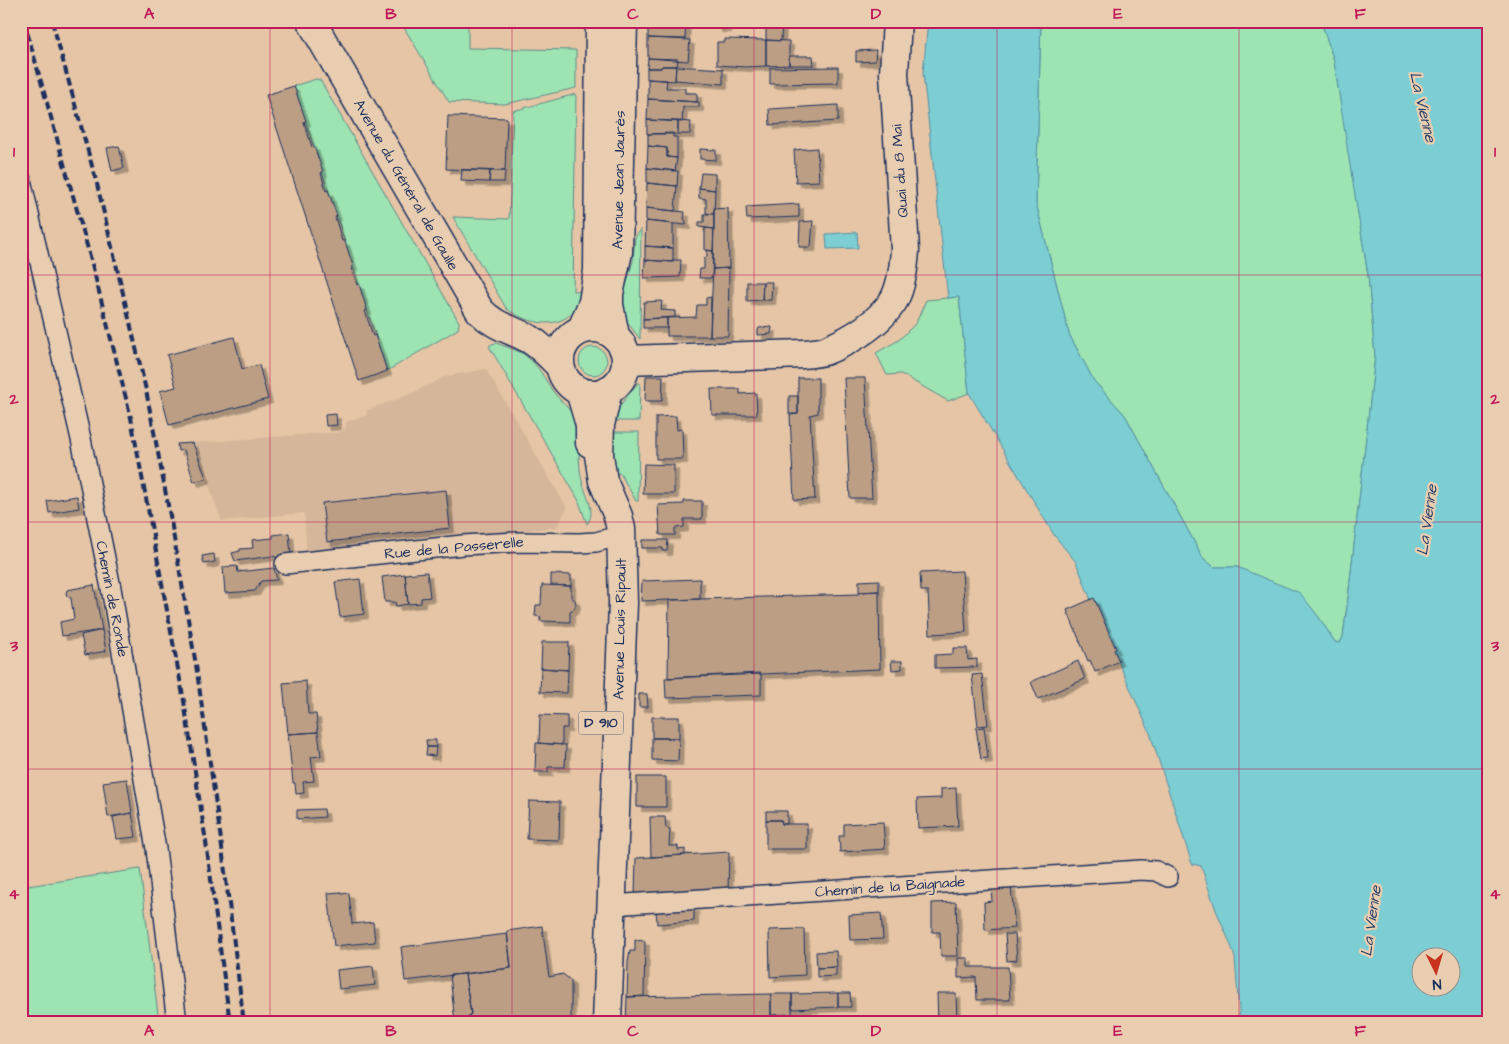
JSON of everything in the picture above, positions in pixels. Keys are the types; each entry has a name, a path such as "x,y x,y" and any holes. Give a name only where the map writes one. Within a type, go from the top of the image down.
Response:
{"main road":[{"name":"Avenue du Général de Gaulle","path":"311,21 480,312 490,321 537,345 560,366"},
{"name":"Avenue Jean Jaurès","path":"575,333 593,302 598,271 600,21"},
{"name":"Avenue Jean Jaurès","path":"620,348 609,305 618,252 623,21"},
{"name":"Quai du 8 Mai","path":"620,348 804,354 825,351 866,329 893,302 902,274 905,250 894,73 897,21"},
{"path":"589,328 603,329 620,348 624,369 621,378 608,390 594,394 580,391 567,382 562,374 560,356 563,346 575,333 589,328"},
{"name":"Avenue du Général de Gaulle","path":"516,333 551,338 575,333"},
{"name":"Avenue Louis Ripault","path":"589,1023 604,626 618,516 603,481 601,468 600,425 608,390"},
{"name":"Avenue Louis Ripault","path":"580,391 590,425 592,469 604,515 614,537 623,602 607,1023"}],"street":[{"name":"Chemin de Ronde","path":"21,180 81,440 111,588 156,849 177,1023"},
{"name":"Rue de la Passerelle","path":"286,564 463,545 518,542 579,543 596,542 614,537"},
{"name":"Chemin de la Baignade","path":"611,905 1142,870 1156,872 1168,877"}],"shaded area":[{"path":"486,369 567,508 557,527 307,555 304,513 222,521 193,443 338,433 345,429 346,422 367,415 367,410 408,395 447,376"}],"green space":[{"path":"400,21 468,21 468,48 576,50 576,88 505,104 449,102"},
{"path":"1041,21 1321,21 1334,61 1368,275 1375,356 1349,590 1343,637 1340,643 1335,642 1318,616 1237,567 1214,567 1203,558 1125,415 1094,381 1069,334 1036,203"},
{"path":"316,79 320,80 459,322 458,329 387,371 294,86"},
{"path":"576,94 573,291 583,292 575,308 567,317 550,323 540,323 531,321 506,308 453,217 509,219 513,111"},
{"path":"641,229 640,339 625,319 622,299 633,261 635,238"},
{"path":"959,297 969,393 948,401 901,374 887,375 876,353 899,340 916,323 926,300"},
{"path":"496,343 520,352 531,361 572,414 577,431 582,481 591,509 590,519 587,524 578,499 489,346"},
{"path":"593,347 603,351 607,361 603,371 593,375 583,371 579,361 583,351"},
{"path":"638,383 640,383 639,421 613,421 618,408"},
{"path":"612,432 639,432 638,501 636,501 620,473 615,475"},
{"path":"140,869 159,1023 21,1023 21,887"}],"water":[{"name":"La Vienne","path":"928,21 1041,21 1036,203 1069,334 1094,381 1125,415 1203,558 1214,567 1237,567 1300,593 1335,642 1340,643 1343,637 1349,590 1375,356 1368,275 1334,61 1321,21 1488,21 1488,1023 1240,1023 1235,958 1232,948 1216,910 1201,866 1192,864 1150,733 1076,562 1054,535 969,393 959,297 948,298 923,73"},
{"path":"857,232 858,248 827,249 826,234"}],"building":[{"path":"648,21 686,21 685,39 648,38"},
{"path":"717,21 727,21 727,28 717,28"},
{"path":"768,21 782,21 781,41 766,40"},
{"path":"648,38 690,40 688,61 648,58"},
{"path":"725,39 766,40 766,66 717,65 717,42 725,42"},
{"path":"766,40 789,41 789,65 766,66"},
{"path":"876,50 875,61 856,62 856,51"},
{"path":"789,56 813,56 814,65 789,65"},
{"path":"648,58 678,59 677,66 647,68"},
{"path":"662,66 676,66 675,81 647,79 647,68 661,68"},
{"path":"676,66 723,69 723,84 675,80"},
{"path":"838,67 838,83 770,84 770,68"},
{"path":"648,79 667,80 666,88 685,88 685,93 697,93 697,102 648,99"},
{"path":"294,86 306,121 304,122 312,147 314,146 323,172 321,173 326,191 328,190 337,216 335,217 342,241 345,241 353,266 351,268 357,285 359,284 373,336 375,335 387,371 359,381 266,95"},
{"path":"648,99 699,102 699,107 683,107 682,122 647,120"},
{"path":"838,105 838,121 770,125 769,109"},
{"path":"448,116 507,118 505,171 446,169"},
{"path":"647,120 678,121 678,134 647,134"},
{"path":"678,121 691,122 690,134 678,134"},
{"path":"673,133 673,137 677,137 677,158 667,157 667,148 648,146 648,134"},
{"path":"119,146 124,168 112,171 107,148"},
{"path":"648,146 667,148 667,157 677,158 675,171 647,168"},
{"path":"817,148 819,181 796,182 794,150"},
{"path":"700,149 716,150 716,160 700,159"},
{"path":"647,168 678,171 677,186 647,183"},
{"path":"462,170 490,171 489,182 461,181"},
{"path":"490,171 505,171 504,182 489,182"},
{"path":"701,173 715,174 715,190 699,188"},
{"path":"647,183 677,186 675,211 646,208"},
{"path":"699,188 715,190 714,214 706,213 706,199 699,198"},
{"path":"799,204 799,217 747,219 746,207"},
{"path":"646,208 685,212 684,219 686,225 646,221"},
{"path":"728,208 729,268 713,269 714,209"},
{"path":"704,214 714,214 714,229 699,227 699,222 704,222"},
{"path":"646,221 673,224 673,248 645,246"},
{"path":"813,221 811,247 799,247 800,222"},
{"path":"705,228 714,229 713,251 705,250"},
{"path":"645,246 673,248 673,262 645,260"},
{"path":"707,250 713,251 712,278 699,278 700,269 704,269 704,259 707,256"},
{"path":"645,260 673,262 673,260 681,260 680,277 644,278"},
{"path":"729,268 728,336 710,336 713,269"},
{"path":"747,282 763,282 762,300 747,301"},
{"path":"763,282 772,282 771,300 762,300"},
{"path":"711,297 710,336 667,336 667,318 696,317 697,305 706,305 706,298"},
{"path":"662,301 661,310 675,311 675,317 643,319 644,302"},
{"path":"667,318 667,328 643,328 643,319"},
{"path":"772,327 771,334 758,335 759,328"},
{"path":"234,337 242,369 259,365 268,399 169,425 160,391 176,387 167,355"},
{"path":"646,376 663,376 662,401 645,401"},
{"path":"798,378 818,378 818,413 810,415 815,499 794,500 790,415 798,414"},
{"path":"844,378 865,378 872,498 850,498"},
{"path":"711,389 740,389 740,394 756,393 757,415 712,415"},
{"path":"789,396 798,396 798,414 789,414"},
{"path":"336,414 337,425 326,426 325,415"},
{"path":"676,416 677,430 682,429 683,459 656,459 656,417"},
{"path":"193,443 206,478 194,482 184,450 178,451 177,444"},
{"path":"644,464 674,465 674,494 643,494"},
{"path":"446,490 450,528 327,542 322,503"},
{"path":"77,496 79,508 49,513 47,501"},
{"path":"684,501 702,501 702,519 684,519 684,527 675,528 675,535 660,535 658,505 684,504"},
{"path":"289,533 291,556 278,558 273,556 235,561 232,553 240,551 240,549 253,548 252,540 273,538 273,535"},
{"path":"642,540 668,540 667,551 663,551 663,548 642,548"},
{"path":"214,554 215,562 204,564 202,556"},
{"path":"237,566 238,572 274,568 277,580 261,581 255,591 225,593 223,567"},
{"path":"962,571 966,632 930,634 928,591 921,591 920,573"},
{"path":"427,572 430,597 421,598 421,603 408,604 405,574"},
{"path":"405,574 408,604 396,606 395,602 385,602 382,577"},
{"path":"551,574 571,575 571,586 551,585"},
{"path":"360,579 364,614 340,617 335,582"},
{"path":"700,579 700,599 641,601 642,581"},
{"path":"879,580 879,591 859,592 859,581"},
{"path":"94,585 102,630 62,636 60,622 74,619 71,598 67,596 67,590"},
{"path":"542,585 571,586 571,597 575,600 576,604 574,609 570,611 570,622 540,621 541,617 535,616 536,605 541,605"},
{"path":"879,591 880,669 668,678 669,600 859,594 859,592"},
{"path":"1094,598 1116,649 1114,650 1119,661 1095,672 1090,660 1088,661 1067,610"},
{"path":"102,630 106,651 85,655 81,635"},
{"path":"542,642 569,642 568,670 541,668"},
{"path":"953,648 967,648 968,660 977,659 977,667 935,668 935,655 953,654"},
{"path":"891,661 902,661 902,669 892,670"},
{"path":"1078,661 1085,679 1038,699 1031,682"},
{"path":"541,668 568,670 567,693 540,692"},
{"path":"761,674 761,695 666,698 665,678"},
{"path":"982,674 988,725 978,726 972,675"},
{"path":"306,681 308,714 316,714 318,732 288,734 283,683"},
{"path":"639,694 647,694 648,707 639,707"},
{"path":"540,715 567,716 567,728 562,728 562,745 539,743"},
{"path":"652,717 679,717 679,738 652,738"},
{"path":"984,727 988,758 981,759 976,728"},
{"path":"318,732 321,756 311,757 314,781 303,782 304,793 296,794 295,783 293,783 288,734"},
{"path":"652,738 679,738 678,761 652,760"},
{"path":"426,740 436,740 436,747 427,747"},
{"path":"536,743 566,745 565,767 548,767 548,772 535,772"},
{"path":"427,747 436,747 435,756 426,755"},
{"path":"637,777 666,777 666,807 637,807"},
{"path":"127,779 132,813 108,817 103,782"},
{"path":"956,788 958,826 918,828 917,799 941,798 941,789"},
{"path":"529,801 560,802 559,840 527,839"},
{"path":"324,809 325,817 297,819 297,810"},
{"path":"766,811 787,811 787,824 782,824 781,820 766,820"},
{"path":"132,813 136,837 117,839 113,817"},
{"path":"650,817 665,817 666,828 670,829 669,846 678,846 678,850 685,849 685,855 651,857"},
{"path":"766,820 781,820 782,824 807,824 807,849 766,849"},
{"path":"883,822 885,849 840,852 839,836 844,836 844,824"},
{"path":"729,852 728,889 635,895 636,858"},
{"path":"1011,886 1015,928 985,930 984,902 992,901 991,888"},
{"path":"341,892 341,894 349,893 352,924 373,922 375,942 334,946 328,893"},
{"path":"956,902 958,956 941,956 940,932 932,932 932,903"},
{"path":"694,907 694,921 657,924 656,910"},
{"path":"881,913 883,939 850,940 849,915"},
{"path":"542,926 549,977 563,974 571,981 571,1023 470,1023 469,1015 471,1014 465,974 511,968 507,931"},
{"path":"804,929 805,975 770,977 769,930"},
{"path":"507,934 511,968 405,981 401,947"},
{"path":"1005,934 1015,934 1017,960 1007,961"},
{"path":"635,940 645,941 644,996 627,997 628,962 630,951 635,951"},
{"path":"836,951 837,967 817,968 816,952"},
{"path":"958,958 968,958 968,967 1008,967 1010,1000 977,1000 976,977 958,978"},
{"path":"373,966 375,985 339,989 337,970"},
{"path":"836,967 836,976 817,977 817,968"},
{"path":"465,974 471,1014 469,1015 470,1023 455,1023 450,975"},
{"path":"838,993 838,1007 792,1009 792,994"},
{"path":"838,993 850,993 851,1007 838,1007"},
{"path":"937,993 956,993 957,1023 938,1023"},
{"path":"771,994 771,1023 626,1023 627,997"},
{"path":"771,994 792,994 792,1014 771,1015"}],"railway":[{"path":"24,21 91,260 131,418 184,701 206,842 230,1023"},
{"path":"52,21 97,184 146,390 196,665 221,840 244,1023"}]}
